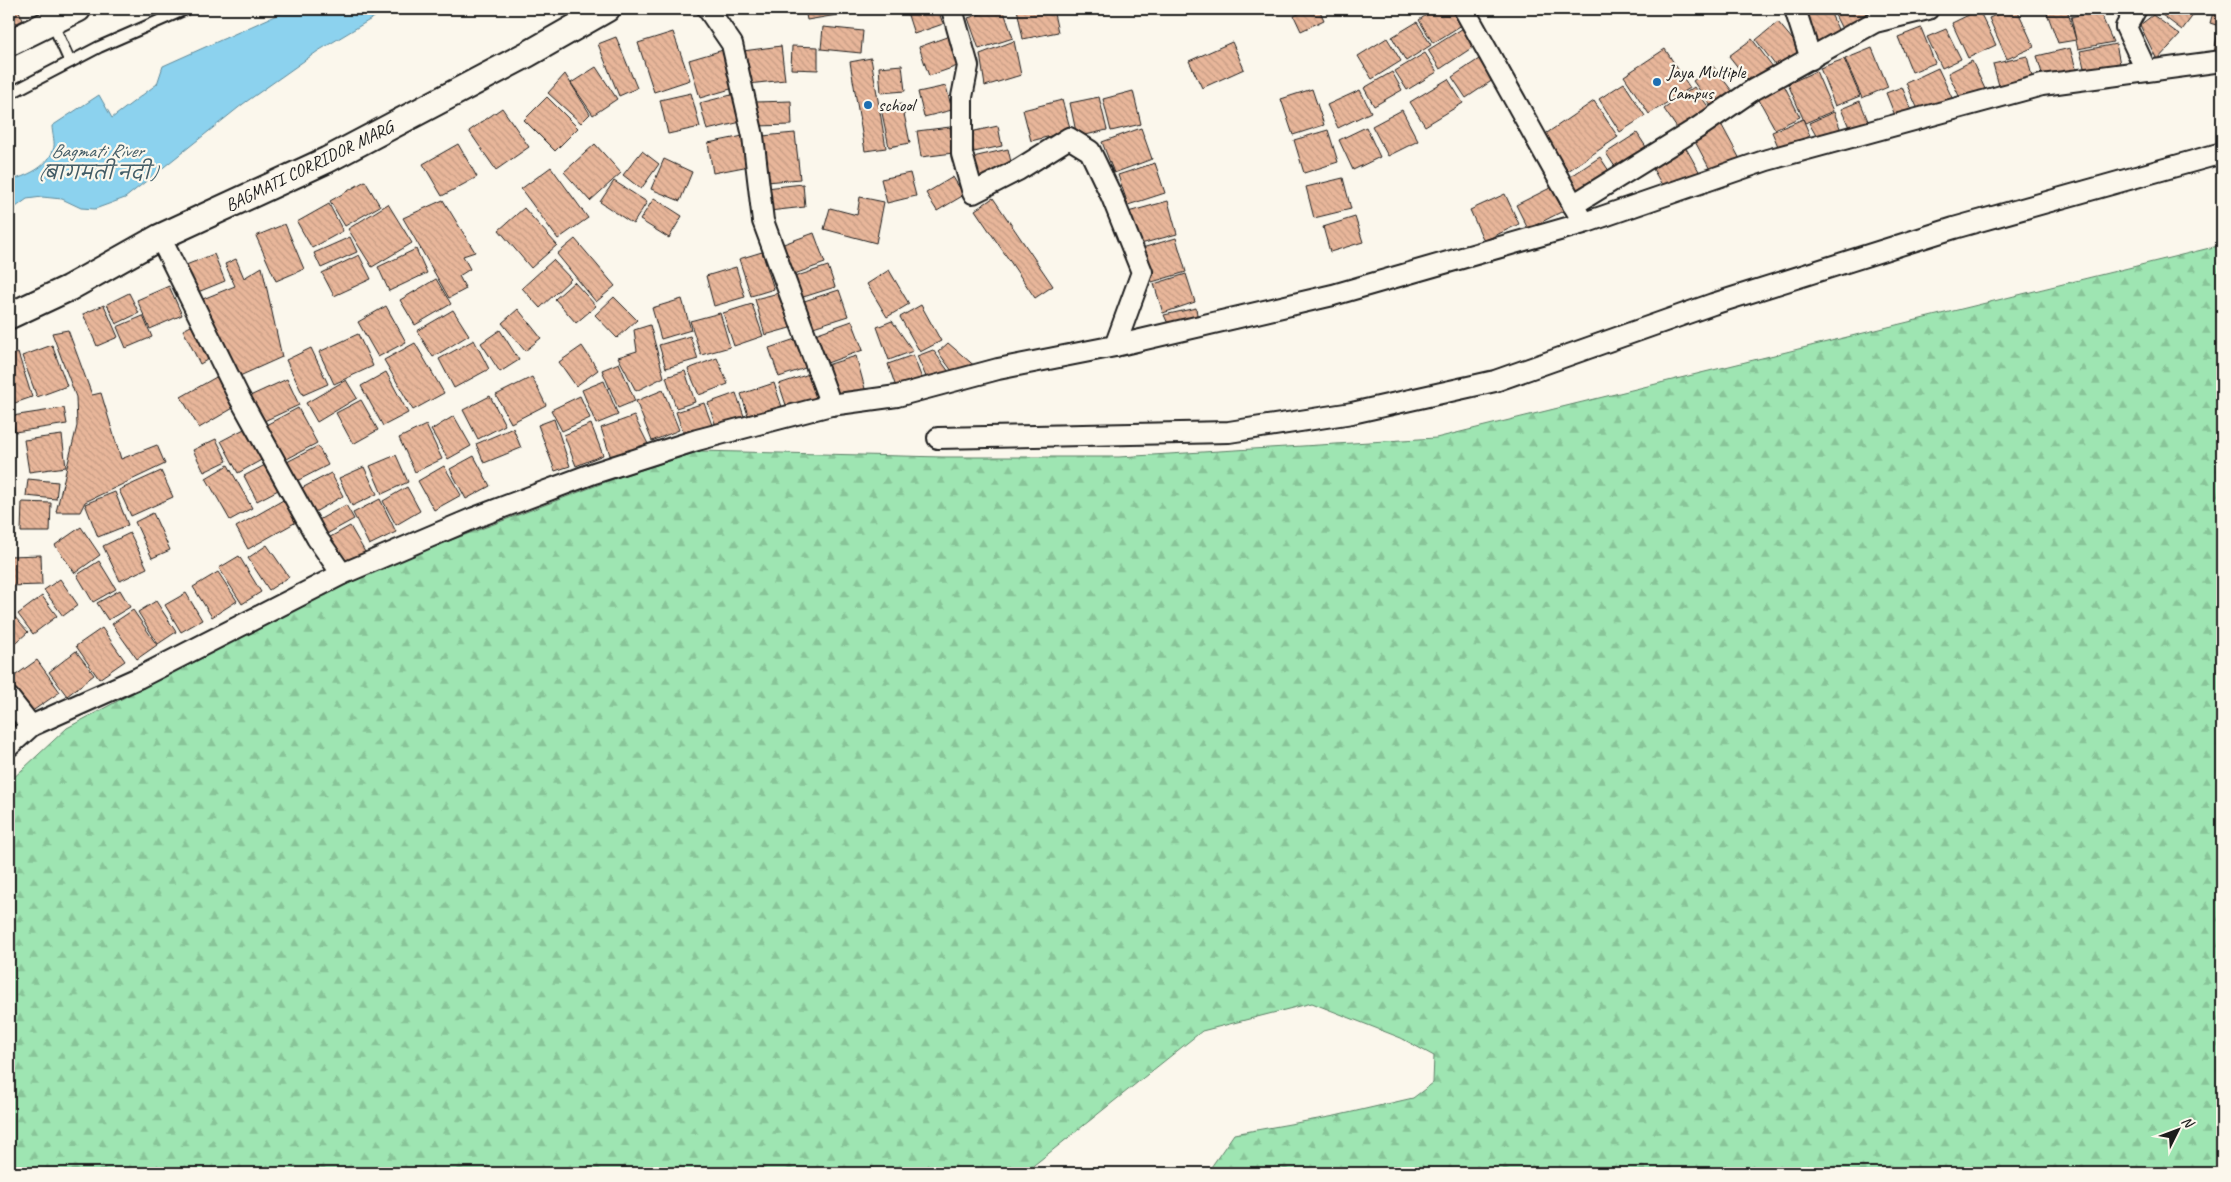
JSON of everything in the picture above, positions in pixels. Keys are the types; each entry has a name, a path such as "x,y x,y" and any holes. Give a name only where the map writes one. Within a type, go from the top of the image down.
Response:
{"street":[{"path":"9,43 78,9"},
{"name":"BAGMATI CORRIDOR MARG","path":"9,316 69,288 160,237 327,160 528,54 607,9"},
{"path":"708,9 732,44 753,136 763,222 831,405"},
{"path":"952,9 968,66 962,97 962,154 973,194 1018,170 1069,138 1090,151 1112,196 1142,272 1115,346"},
{"path":"1464,9 1584,223"},
{"path":"1795,9 1811,58"},
{"path":"1573,205 1699,127 1753,90 1875,22 1928,9"},
{"path":"2136,9 2126,27 2146,70"},
{"path":"9,746 31,726 138,678 342,574 474,518 594,473 697,440 831,405 897,396 998,369 1115,346 1333,295 1448,264 1584,223 1767,160 2042,85 2222,61"},
{"path":"938,438 1229,432 1352,413 1495,381 1714,304 1945,231 2222,153"},
{"path":"160,237 238,395 317,538 342,574"},
{"path":"9,698 31,726"}],"lane":[{"path":"9,94 99,47 186,9"},
{"path":"52,22 70,62"}],"green space":[{"path":"2222,245 2222,1173 1207,1173 1234,1134 1335,1116 1413,1098 1433,1083 1434,1056 1401,1038 1312,1003 1202,1031 1024,1173 9,1173 9,782 67,728 345,580 619,477 700,451 942,457 1119,457 1436,438"}],"water":[{"name":"Bagmati River (बागमती नदी)","path":"290,9 388,9 318,51 243,104 125,198 95,209 81,208 62,199 42,197 27,199 9,212 9,181 29,174 46,162 54,148 52,126 99,95 112,118 157,84 163,66"}],"building":[{"path":"9,9 18,9 23,20 9,27"},
{"path":"805,9 843,9 843,14 807,20"},
{"path":"906,9 938,9 943,24 914,34"},
{"path":"995,9 1003,9 1013,38 979,49 968,18"},
{"path":"1017,9 1053,9 1058,32 1023,39"},
{"path":"1309,9 1319,9 1324,20 1301,31 1294,16"},
{"path":"1435,9 1455,9 1465,23 1433,43 1419,20"},
{"path":"1820,9 1829,9 1840,34 1812,46 1799,18"},
{"path":"1832,9 1864,9 1868,18 1842,29"},
{"path":"2011,9 2017,9 2034,47 2007,59 1989,18"},
{"path":"2067,9 2076,40 2058,43 2047,13"},
{"path":"2154,9 2195,9 2197,10 2182,30"},
{"path":"2214,9 2222,9 2222,27 2210,23"},
{"path":"1979,10 1996,45 1968,58 1952,23"},
{"path":"2099,10 2113,42 2078,49 2071,17"},
{"path":"2153,15 2180,35 2157,60 2140,25"},
{"path":"1417,22 1431,45 1406,61 1392,37"},
{"path":"1778,22 1802,51 1779,70 1756,40"},
{"path":"823,27 863,31 861,53 821,49"},
{"path":"1465,27 1476,45 1440,69 1428,50"},
{"path":"1921,28 1935,63 1912,72 1898,37"},
{"path":"1946,29 1961,59 1942,68 1927,37"},
{"path":"2218,31 2222,32 2222,57 2213,58"},
{"path":"673,32 690,80 654,92 638,43"},
{"path":"955,34 966,63 929,76 919,47"},
{"path":"616,37 637,88 619,96 598,44"},
{"path":"1387,38 1401,61 1372,79 1358,56"},
{"path":"1752,39 1773,67 1751,84 1729,56"},
{"path":"1014,41 1021,75 985,86 980,54"},
{"path":"1232,42 1244,69 1202,88 1189,61"},
{"path":"2116,44 2121,69 2086,76 2080,51"},
{"path":"781,46 785,80 748,84 743,51"},
{"path":"792,46 818,47 818,70 791,69"},
{"path":"1872,48 1888,87 1862,98 1845,59"},
{"path":"2070,48 2078,75 2045,84 2037,56"},
{"name":"Jaya Multiple Campus","path":"1665,49 1690,88 1649,114 1624,76"},
{"path":"723,50 734,88 700,98 689,60"},
{"path":"1425,53 1437,72 1407,90 1395,71"},
{"path":"2027,56 2033,81 2000,89 1993,64"},
{"name":"school","path":"871,58 886,148 865,151 850,62"},
{"path":"1479,59 1493,80 1466,98 1452,77"},
{"path":"1844,59 1860,96 1835,106 1820,68"},
{"path":"1972,61 1986,91 1962,102 1948,73"},
{"path":"902,65 905,91 881,93 879,67"},
{"path":"1713,66 1735,95 1714,110 1693,81"},
{"path":"596,67 617,99 593,115 571,83"},
{"path":"1938,68 1954,102 1921,116 1906,83"},
{"path":"1816,71 1833,111 1805,123 1788,84"},
{"path":"1392,72 1402,90 1374,106 1364,88"},
{"path":"565,74 590,114 581,123 548,93"},
{"path":"1448,79 1463,103 1425,126 1410,102"},
{"path":"1624,83 1645,116 1620,132 1599,99"},
{"path":"1784,85 1800,117 1775,129 1758,98"},
{"path":"946,86 952,110 924,117 918,92"},
{"path":"1694,87 1712,112 1681,134 1664,109"},
{"path":"1902,87 1914,116 1898,123 1886,93"},
{"path":"1312,89 1324,125 1293,135 1281,99"},
{"path":"1360,90 1371,112 1338,128 1327,105"},
{"path":"1133,91 1141,124 1111,131 1103,99"},
{"path":"691,93 700,127 668,134 660,100"},
{"path":"735,94 741,122 707,130 700,103"},
{"path":"547,97 578,128 555,151 524,120"},
{"path":"1099,97 1107,130 1077,137 1070,103"},
{"path":"1062,100 1071,131 1031,141 1023,110"},
{"path":"791,101 792,125 757,126 756,102"},
{"path":"1594,101 1618,137 1568,171 1544,135"},
{"path":"1860,101 1870,126 1852,134 1841,109"},
{"path":"902,104 910,143 889,147 881,108"},
{"path":"502,108 529,147 496,170 469,131"},
{"path":"1402,110 1418,141 1388,156 1372,126"},
{"path":"1834,112 1843,136 1819,141 1809,123"},
{"path":"1803,119 1813,143 1782,156 1772,132"},
{"path":"1720,122 1741,161 1713,175 1692,136"},
{"path":"998,126 1002,146 974,152 970,132"},
{"path":"950,127 953,153 921,157 917,131"},
{"path":"1366,127 1380,157 1353,170 1339,140"},
{"path":"1141,128 1152,159 1114,173 1102,142"},
{"path":"1328,130 1338,162 1304,173 1294,140"},
{"path":"795,133 800,179 767,182 762,136"},
{"path":"1637,133 1650,153 1619,173 1606,153"},
{"path":"743,136 749,166 713,173 708,143"},
{"path":"1683,143 1704,180 1666,192 1649,162"},
{"path":"458,144 477,177 442,196 423,164"},
{"path":"595,144 621,173 590,201 564,172"},
{"path":"1008,149 1013,171 978,179 973,157"},
{"path":"642,151 659,164 641,189 623,175"},
{"path":"1600,157 1613,177 1576,200 1564,181"},
{"path":"664,159 692,172 680,201 651,189"},
{"path":"1155,163 1165,193 1128,205 1118,175"},
{"path":"551,167 588,218 558,239 521,189"},
{"path":"910,173 916,196 887,203 881,179"},
{"path":"953,177 964,195 937,211 926,193"},
{"path":"1343,178 1351,209 1314,218 1306,187"},
{"path":"365,181 380,206 345,226 330,201"},
{"path":"614,181 647,202 633,224 600,202"},
{"path":"803,184 805,207 769,211 766,188"},
{"path":"1552,187 1563,211 1528,229 1516,205"},
{"path":"1505,194 1519,224 1484,241 1470,210"},
{"path":"860,197 884,202 876,243 824,229 830,208 857,215"},
{"path":"654,198 682,216 669,238 640,220"},
{"path":"993,198 1053,286 1035,298 975,210"},
{"path":"443,200 475,252 463,256 470,269 459,276 466,289 449,298 403,218"},
{"path":"1168,201 1177,234 1137,245 1128,212"},
{"path":"329,204 343,231 312,248 297,222"},
{"path":"388,204 412,243 372,267 348,229"},
{"path":"524,208 557,245 531,268 499,230"},
{"path":"1355,217 1363,242 1330,252 1323,227"},
{"path":"285,224 304,269 276,281 256,236"},
{"path":"814,233 825,263 789,276 778,246"},
{"path":"350,237 357,252 321,268 314,253"},
{"path":"1176,238 1186,272 1152,282 1142,248"},
{"path":"575,239 615,286 596,302 557,254"},
{"path":"416,249 427,273 389,291 378,267"},
{"path":"762,252 774,289 751,296 739,259"},
{"path":"214,254 225,281 198,292 186,265"},
{"path":"359,255 371,279 334,296 322,273"},
{"path":"236,259 244,278 262,267 282,357 233,379 198,301 235,286 225,264"},
{"path":"553,260 571,279 540,308 522,288"},
{"path":"828,266 835,287 797,299 791,278"},
{"path":"736,267 745,297 714,306 706,276"},
{"path":"889,270 909,304 887,317 867,284"},
{"path":"1186,274 1195,302 1163,313 1154,284"},
{"path":"436,279 451,304 415,325 400,300"},
{"path":"574,282 596,306 576,323 555,299"},
{"path":"169,286 182,315 150,329 137,300"},
{"path":"839,290 848,316 810,328 801,302"},
{"path":"129,293 139,313 116,324 107,304"},
{"path":"779,293 790,328 765,335 755,299"},
{"path":"614,297 637,320 617,338 595,315"},
{"path":"682,299 691,330 661,339 652,308"},
{"path":"752,304 763,336 734,346 723,313"},
{"path":"104,305 118,337 97,346 83,314"},
{"path":"921,305 941,341 920,352 900,317"},
{"path":"386,306 406,342 378,357 358,322"},
{"path":"1196,308 1198,321 1169,326 1164,315"},
{"path":"518,309 541,338 525,351 502,323"},
{"path":"453,310 469,335 433,357 417,331"},
{"path":"720,313 730,347 701,355 690,321"},
{"path":"143,316 152,337 126,348 117,327"},
{"path":"852,321 863,350 827,363 815,334"},
{"path":"892,321 913,351 889,360 877,327"},
{"path":"197,323 214,356 200,364 183,330"},
{"path":"650,325 664,377 636,391 618,357 637,351 634,330"},
{"path":"68,330 92,395 101,393 121,459 157,445 165,464 85,502 80,512 56,512 77,426 76,397 52,333"},
{"path":"500,330 519,360 500,372 481,343"},
{"path":"358,334 373,366 334,384 319,352"},
{"path":"690,336 698,359 666,368 659,345"},
{"path":"801,337 811,366 779,377 769,348"},
{"path":"474,340 489,369 454,388 439,359"},
{"path":"415,343 444,393 413,410 384,360"},
{"path":"948,343 977,368 955,375 938,352"},
{"path":"52,345 67,386 37,397 22,356"},
{"path":"582,346 598,370 576,386 559,362"},
{"path":"311,348 328,384 303,395 286,360"},
{"path":"933,350 952,376 930,386 917,356"},
{"path":"18,353 32,397 9,405 9,356"},
{"path":"913,355 924,384 898,393 888,364"},
{"path":"856,356 867,396 839,401 827,365"},
{"path":"717,358 728,384 699,395 688,369"},
{"path":"619,363 635,401 618,408 602,370"},
{"path":"685,371 695,402 676,408 666,377"},
{"path":"386,372 408,413 383,426 361,386"},
{"path":"815,372 823,395 787,408 779,384"},
{"path":"218,376 235,407 199,428 181,397"},
{"path":"532,377 546,405 511,423 496,395"},
{"path":"287,379 299,405 262,422 250,396"},
{"path":"346,380 357,398 317,422 306,403"},
{"path":"604,381 618,415 596,424 582,390"},
{"path":"774,383 782,407 749,418 741,394"},
{"path":"663,390 679,430 652,441 636,401"},
{"path":"736,393 745,419 717,429 708,403"},
{"path":"490,396 505,425 478,439 463,410"},
{"path":"580,396 590,418 562,431 551,410"},
{"path":"361,400 378,430 353,444 336,413"},
{"path":"704,403 712,425 684,435 676,412"},
{"path":"64,408 67,424 15,432 12,416"},
{"path":"298,408 317,443 285,460 266,425"},
{"path":"454,416 471,446 448,459 431,430"},
{"path":"634,416 649,446 611,458 601,428"},
{"path":"554,419 570,466 555,471 538,425"},
{"path":"591,424 603,455 576,466 564,435"},
{"path":"426,425 442,459 415,472 399,438"},
{"path":"248,427 265,458 238,473 221,441"},
{"path":"513,428 521,448 484,463 476,444"},
{"path":"62,435 66,467 29,472 24,440"},
{"path":"216,439 227,461 204,472 193,450"},
{"path":"318,446 328,465 293,483 283,464"},
{"path":"396,455 408,482 382,494 370,466"},
{"path":"474,456 490,486 466,499 450,469"},
{"path":"269,463 282,488 257,501 244,476"},
{"path":"228,465 252,508 230,520 206,478"},
{"path":"444,466 461,495 434,510 418,481"},
{"path":"364,467 377,494 352,506 339,478"},
{"path":"161,471 173,497 131,516 119,490"},
{"path":"331,473 343,496 313,513 300,489"},
{"path":"28,479 58,482 56,499 26,496"},
{"path":"407,487 420,511 396,525 383,501"},
{"path":"115,492 128,525 98,537 85,504"},
{"path":"285,499 298,521 248,549 236,527"},
{"path":"380,499 396,532 369,545 353,513"},
{"path":"22,502 51,503 50,532 21,532"},
{"path":"346,505 354,519 323,536 315,522"},
{"path":"153,513 170,550 152,558 135,522"},
{"path":"350,526 365,552 338,568 323,541"},
{"path":"81,527 100,555 75,573 55,545"},
{"path":"130,533 147,568 120,581 103,546"},
{"path":"267,545 289,577 269,590 248,558"},
{"path":"41,555 42,585 9,586 9,556"},
{"path":"239,556 261,592 242,604 219,568"},
{"path":"99,561 116,589 93,602 77,575"},
{"path":"218,572 237,601 212,617 193,587"},
{"path":"60,579 78,605 63,616 44,590"},
{"path":"120,590 130,607 108,620 97,603"},
{"path":"186,593 202,620 181,632 165,605"},
{"path":"42,596 57,616 33,634 18,614"},
{"path":"156,601 176,632 158,644 138,612"},
{"path":"133,610 157,645 137,659 112,624"},
{"path":"13,615 28,632 9,649 9,619"},
{"path":"102,628 125,661 99,679 76,646"},
{"path":"76,651 94,675 67,696 49,672"},
{"path":"37,660 60,692 28,714 9,686 9,680"},
{"path":"9,709 19,721 9,730"}],"place":[{"name":"Jaya Multiple Campus","path":"1657,82"},
{"name":"school","path":"868,105"}]}
